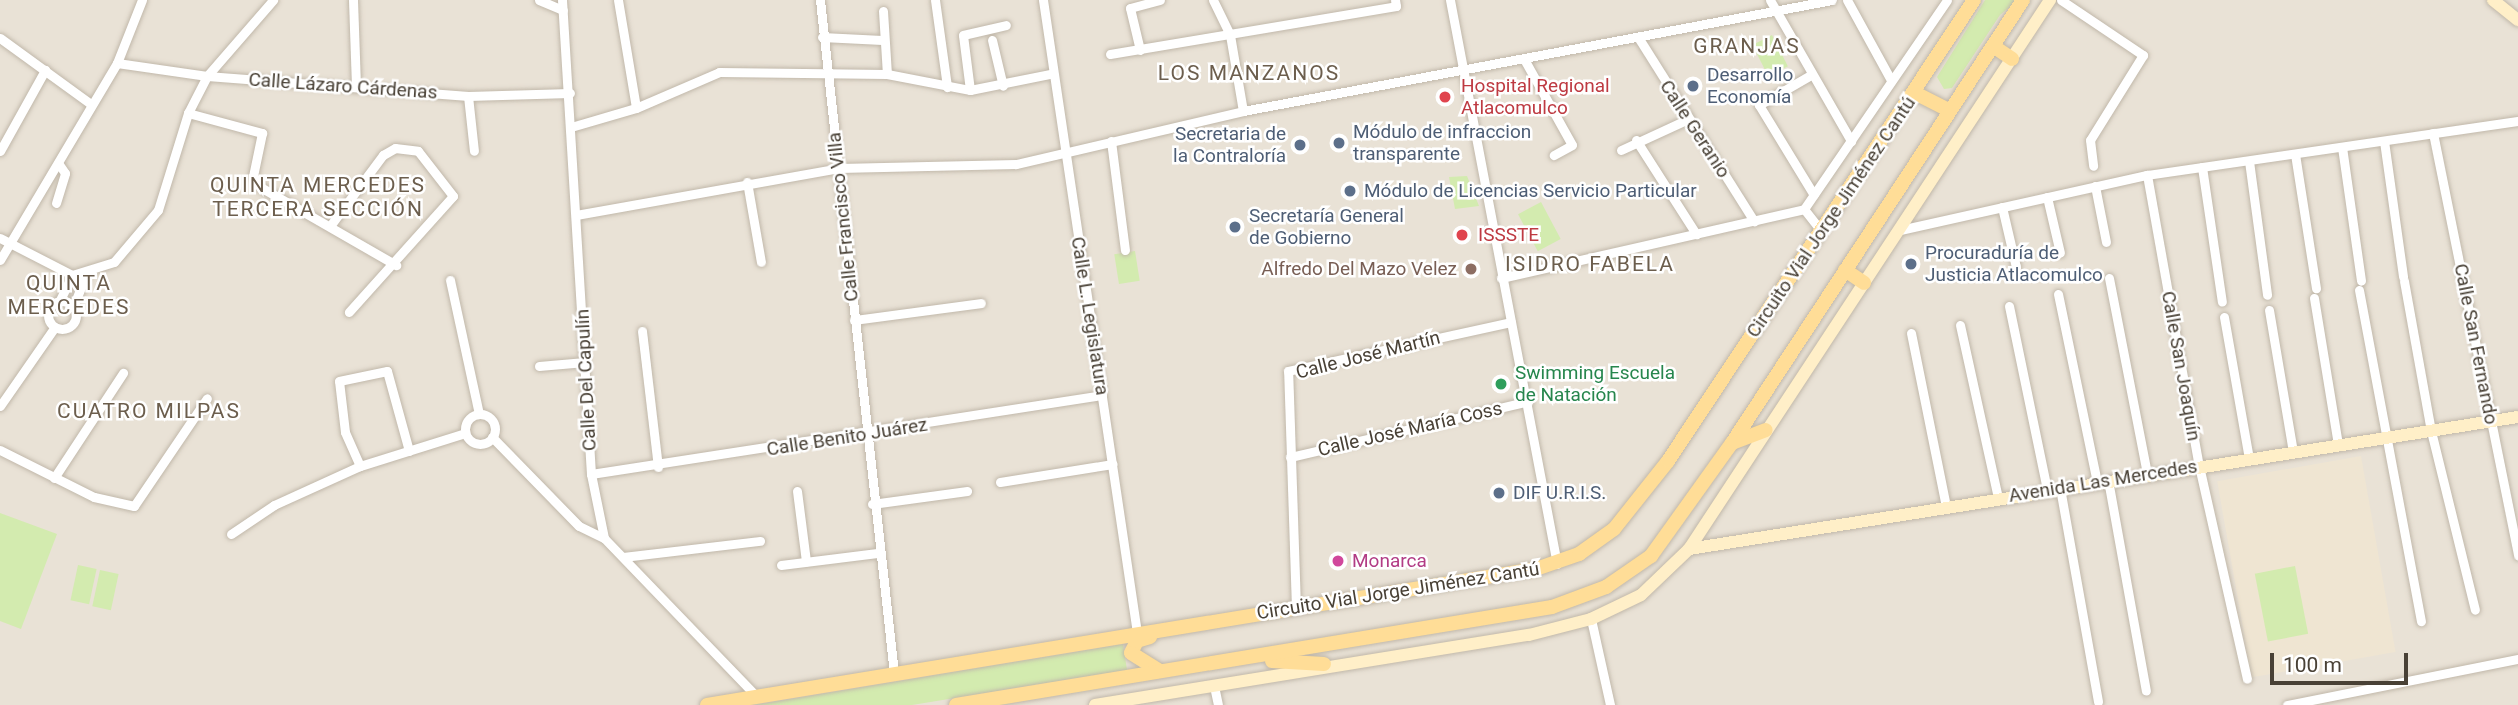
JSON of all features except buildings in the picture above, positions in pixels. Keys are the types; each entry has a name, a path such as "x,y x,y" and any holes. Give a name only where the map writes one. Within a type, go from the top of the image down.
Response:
{"main road":[{"name":"Circuito Vial Jorge Jiménez Cantú","path":"707,705 1557,564 1600,541 1629,513 1915,93 1974,0"},
{"name":"Circuito Vial Jorge Jiménez Cantú","path":"956,705 1552,607 1606,587 1651,556 1732,443 1948,110 2024,0"},
{"path":"1993,46 2012,59"},
{"path":"1915,93 1948,110"},
{"path":"1845,270 1864,283"},
{"path":"1732,443 1766,430"},
{"path":"1160,671 1134,658 1137,641 1243,616"},
{"path":"1246,659 1324,664"}],"street":[{"path":"0,260 117,62 142,0"},
{"path":"0,237 72,275 86,275 114,262 158,210 188,113 207,76 273,0"},
{"path":"353,0 356,84"},
{"path":"539,0 562,5"},
{"path":"618,0 636,108"},
{"name":"Calle Francisco Villa","path":"820,0 825,74 839,168 877,553 894,674"},
{"path":"935,0 947,87"},
{"name":"Calle L. Legislatura","path":"1043,0 1050,75 1113,464 1137,633"},
{"path":"1140,50 1130,8 1160,0"},
{"path":"1213,0 1230,35 1243,111"},
{"path":"1110,54 1396,6 1395,0"},
{"path":"1450,0 1501,278 1529,401 1557,564"},
{"path":"1770,0 1809,76 1851,141"},
{"path":"576,215 747,182 839,168 1016,164 1243,111 1832,0"},
{"path":"1847,0 1891,79"},
{"path":"1501,278 1804,209 1947,0"},
{"path":"1095,705 1214,686 1324,664 1529,635 1591,619 1642,595 1689,549 2050,0"},
{"path":"2061,0 2143,55 2090,140 2093,166"},
{"path":"2493,0 2518,20"},
{"name":"Calle Del Capulín","path":"562,5 591,474 604,538"},
{"path":"883,11 882,40 887,74"},
{"path":"970,90 963,35 1006,25"},
{"path":"822,37 882,40"},
{"name":"Calle Geranio","path":"1638,37 1686,120 1754,221"},
{"path":"0,38 91,104"},
{"path":"992,40 1003,86"},
{"path":"1524,59 1572,145 1554,155"},
{"name":"Calle Lázaro Cárdenas","path":"117,62 207,76 356,84 468,96 569,93"},
{"path":"0,149 45,69"},
{"path":"570,127 636,108 719,72 887,74 970,90 1003,86 1050,75"},
{"path":"1809,76 1759,105 1814,195"},
{"path":"468,96 474,151"},
{"path":"188,113 262,133 253,176 396,265"},
{"path":"1620,150 1636,140 1686,120"},
{"path":"1900,230 2147,175 2518,121"},
{"name":"Calle San Fernando","path":"2433,133 2518,556"},
{"path":"1636,140 1696,234"},
{"path":"1111,141 1125,250"},
{"path":"2384,141 2403,279 2431,430 2475,610"},
{"path":"2342,147 2360,285 2385,438 2421,621"},
{"path":"330,226 383,155 395,148 418,151 453,196 396,265 349,312"},
{"path":"2295,154 2338,445"},
{"path":"2249,160 2267,295"},
{"path":"56,203 65,173 58,163"},
{"path":"2202,167 2222,302"},
{"name":"Calle San Joaquín","path":"2147,175 2199,466 2247,679"},
{"path":"747,182 761,261"},
{"path":"2095,186 2106,242"},
{"path":"2047,197 2060,253"},
{"path":"2002,206 2016,267"},
{"path":"1804,209 1821,231"},
{"path":"55,327 48,317 59,302 72,275"},
{"path":"0,406 55,327 73,324 74,307 86,275"},
{"path":"2109,278 2147,474"},
{"path":"450,280 479,414"},
{"path":"2058,294 2102,481 2146,691"},
{"path":"59,302 74,307"},
{"path":"854,320 981,303"},
{"path":"2009,306 2054,489 2098,702"},
{"path":"2269,310 2293,452"},
{"path":"2224,317 2249,459"},
{"name":"Calle José Martín","path":"1296,608 1288,371 1511,322"},
{"path":"1960,325 1997,498"},
{"path":"642,331 658,467"},
{"path":"1911,333 1946,506"},
{"path":"539,366 585,362"},
{"path":"360,466 345,432 339,381 387,370 409,451"},
{"path":"54,478 123,373"},
{"name":"Calle Benito Juárez","path":"591,474 658,467 1102,395"},
{"path":"0,450 54,478 134,506 207,398"},
{"name":"Calle José María Coss","path":"1290,457 1529,401"},
{"path":"465,433 467,420 479,414 491,419 492,437 579,526 604,538 757,697"},
{"name":"Avenida Las Mercedes","path":"1689,549 2102,481 2518,417"},
{"path":"465,433 480,444 492,437"},
{"path":"231,534 274,505 360,466 465,433"},
{"path":"1000,482 1113,464"},
{"path":"797,491 806,561"},
{"path":"873,504 967,491"},
{"path":"623,557 760,541"},
{"path":"781,565 877,553"},
{"path":"1591,619 1610,705"},
{"path":"2287,705 2518,659"},
{"path":"1214,686 1218,705"}],"shaded area":[{"path":"0,0 2518,0 2518,705 0,705"},
{"path":"2361,456 2396,652 2252,677 2217,481"}],"green space":[{"path":"1985,0 2018,0 2000,15 1952,88 1944,89 1937,77"},
{"path":"1772,35 1788,66 1768,76 1752,45"},
{"path":"1467,176 1479,206 1455,209 1449,177"},
{"path":"1541,202 1561,239 1538,251 1518,214"},
{"path":"1135,251 1140,281 1119,284 1114,254"},
{"path":"0,513 57,534 21,629 0,621"},
{"path":"78,565 97,569 89,604 71,600"},
{"path":"2295,566 2308,634 2268,642 2255,574"},
{"path":"100,570 119,574 111,610 92,606"},
{"path":"1123,644 1127,670 912,705 754,705"}],"place":[{"name":"Desarrollo Economía","path":"1693,86"},
{"name":"Hospital Regional Atlacomulco","path":"1445,97"},
{"name":"Módulo de infraccion transparente","path":"1339,143"},
{"name":"Secretaria de la Contraloría","path":"1300,145"},
{"name":"Módulo de Licencias Servicio Particular","path":"1350,191"},
{"name":"Secretaría General de Gobierno","path":"1235,227"},
{"name":"ISSSTE","path":"1462,235"},
{"name":"Procuraduría de Justicia Atlacomulco","path":"1911,264"},
{"name":"Alfredo Del Mazo Velez","path":"1471,269"},
{"name":"Swimming Escuela de Natación","path":"1501,384"},
{"name":"DIF U.R.I.S.","path":"1499,493"},
{"name":"Monarca","path":"1338,561"}],"district":[{"name":"GRANJAS","path":"1747,46"},
{"name":"LOS MANZANOS","path":"1249,73"},
{"name":"QUINTA MERCEDES TERCERA SECCIÓN","path":"318,197"},
{"name":"ISIDRO FABELA","path":"1590,264"},
{"name":"QUINTA MERCEDES","path":"69,295"},
{"name":"CUATRO MILPAS","path":"149,411"}]}
